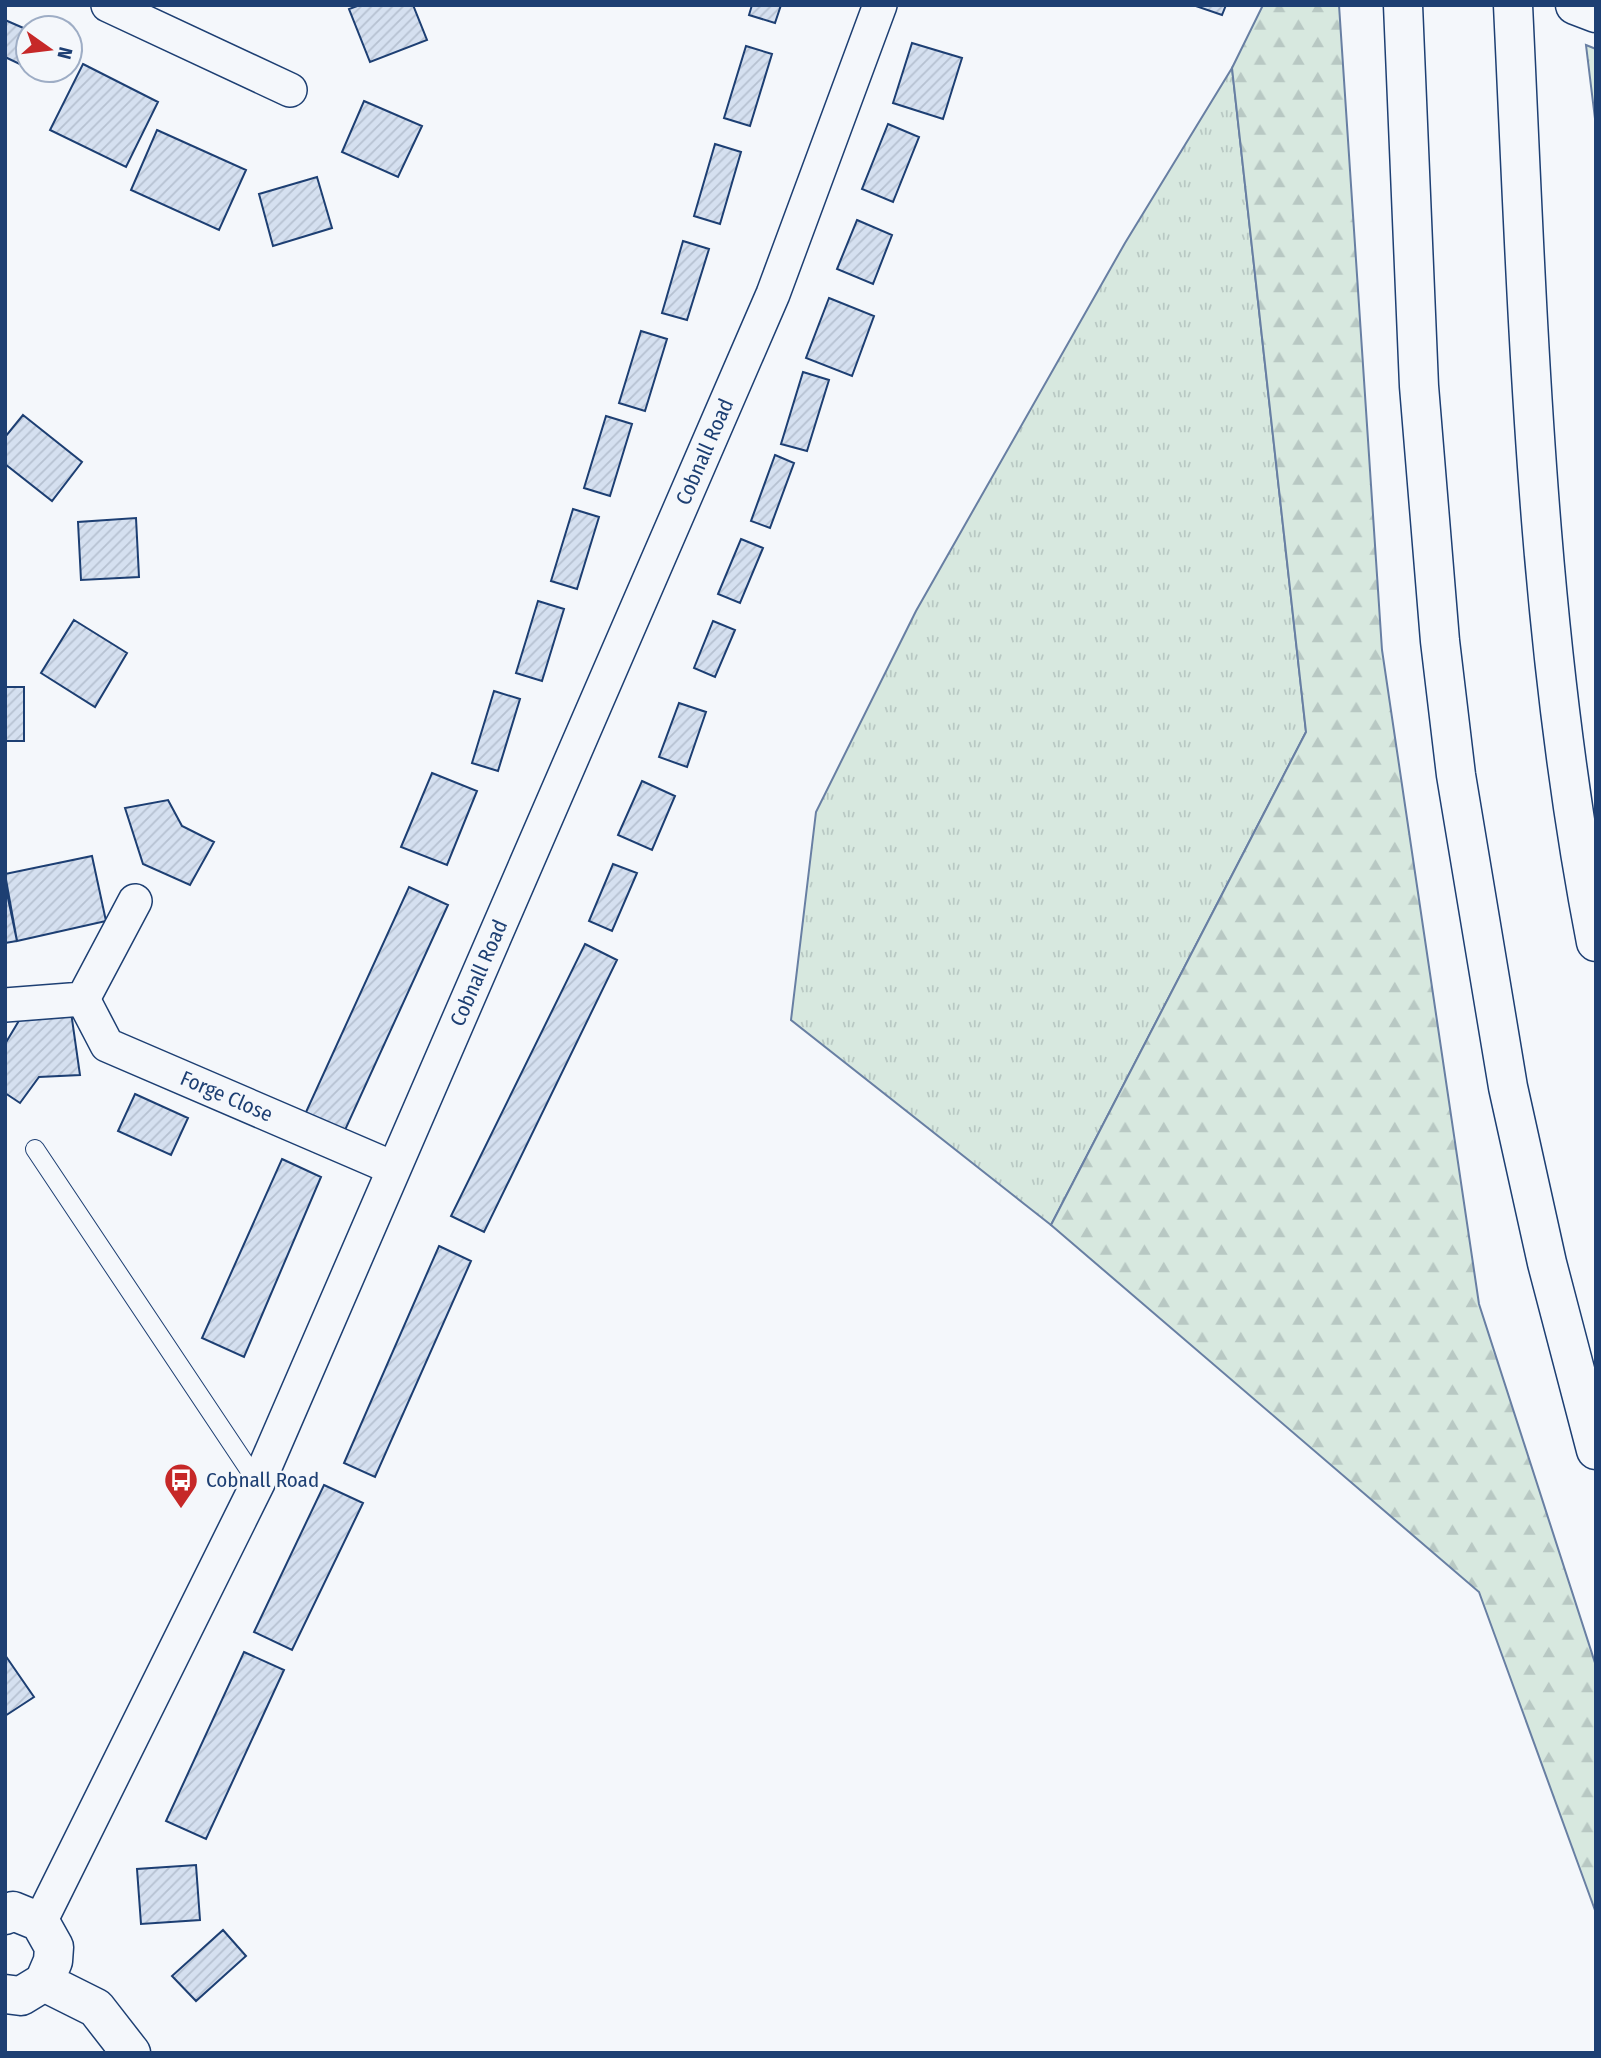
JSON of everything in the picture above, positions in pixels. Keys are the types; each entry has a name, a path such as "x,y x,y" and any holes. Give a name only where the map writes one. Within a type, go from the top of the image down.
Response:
{"main road":[{"path":"1403,5 1419,386 1440,641 1456,775 1508,1087 1547,1263 1596,1450"},
{"path":"1513,5 1531,399 1551,624 1580,861 1596,942"},
{"path":"1575,5 1596,13"},
{"path":"5,1994 21,1996 44,1982 53,1961 54,1947 22,1919"},
{"path":"44,1982 96,2008 131,2053"}],"street":[{"path":"108,5 290,90"},
{"name":"Cobnall Road","path":"22,1919 258,1483 773,294 880,5"},
{"path":"5,1005 83,999 135,901"},
{"name":"Forge Close","path":"83,999 107,1045 393,1168"}],"lane":[{"path":"35,1149 258,1483"}],"green space":[{"path":"1263,5 1339,5 1382,650 1479,1304 1596,1666 1596,1913 1479,1592 1051,1225 1306,732 1232,68"},
{"path":"1586,45 1596,49 1596,127"},
{"path":"1232,68 1306,732 1051,1225 791,1020 816,812 916,611 1125,243"}],"building":[{"path":"360,5 413,5 427,40 370,62 349,9"},
{"path":"752,5 781,5 775,23 749,15"},
{"path":"1193,5 1226,5 1222,15"},
{"path":"5,20 14,24 14,61 5,57"},
{"path":"912,43 962,58 943,119 893,103"},
{"path":"746,46 772,54 750,126 724,118"},
{"path":"84,65 158,102 126,167 50,130 73,84 84,84"},
{"path":"364,101 422,126 398,177 342,152"},
{"path":"888,124 919,137 893,202 862,189"},
{"path":"157,130 246,170 219,230 131,190"},
{"path":"715,144 741,152 720,224 694,216"},
{"path":"317,177 332,228 273,246 259,194"},
{"path":"857,220 892,235 873,284 837,269"},
{"path":"683,241 709,249 687,320 662,313"},
{"path":"829,298 874,316 852,376 806,358"},
{"path":"641,331 667,339 645,411 619,403"},
{"path":"803,372 829,380 807,451 781,444"},
{"path":"23,415 82,462 52,501 5,464 5,437"},
{"path":"606,416 632,424 610,496 584,488"},
{"path":"775,455 794,463 770,528 751,521"},
{"path":"573,509 599,517 577,589 551,581"},
{"path":"136,518 139,577 81,580 78,522"},
{"path":"741,539 763,548 740,603 718,594"},
{"path":"538,601 564,609 542,681 516,673"},
{"path":"74,620 127,653 95,707 41,673"},
{"path":"713,621 735,630 715,677 694,668"},
{"path":"5,687 24,687 24,741 5,741"},
{"path":"494,691 520,699 498,771 472,763"},
{"path":"679,703 706,712 687,767 659,757"},
{"path":"432,773 477,791 447,865 401,847"},
{"path":"642,781 675,796 652,850 618,835"},
{"path":"168,800 182,826 214,842 190,885 143,864 125,808"},
{"path":"92,856 106,921 17,941 5,874"},
{"path":"613,864 637,873 612,931 589,921"},
{"path":"5,884 17,941 5,943"},
{"path":"409,887 448,905 340,1141 301,1123"},
{"path":"585,944 617,960 484,1232 451,1216"},
{"path":"71,1012 80,1075 39,1077 20,1103 5,1093 5,1044 20,1019"},
{"path":"135,1094 188,1118 171,1155 118,1131"},
{"path":"282,1159 321,1177 244,1357 202,1338"},
{"path":"439,1246 471,1261 375,1477 344,1463"},
{"path":"324,1485 363,1503 292,1650 254,1632"},
{"path":"244,1652 284,1670 206,1839 166,1821"},
{"path":"5,1655 34,1697 5,1716"},
{"path":"196,1865 200,1920 141,1924 137,1869"},
{"path":"223,1930 246,1956 196,2001 172,1976"}],"place":[{"name":"Cobnall Road","path":"181,1510"}]}
